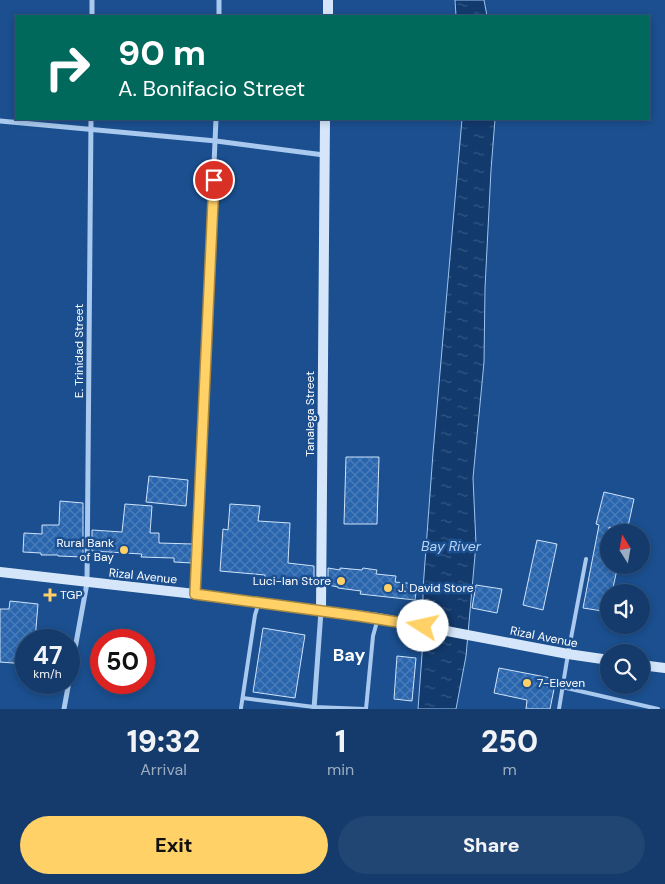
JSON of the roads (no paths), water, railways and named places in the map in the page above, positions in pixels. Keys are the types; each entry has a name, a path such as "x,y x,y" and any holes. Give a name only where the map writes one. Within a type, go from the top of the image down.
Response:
{"main road":[{"path":"328,0 328,15"},
{"name":"Tanalega Street","path":"321,610 325,120"},
{"name":"Rizal Avenue","path":"0,572 195,594 378,618 600,659"},
{"path":"650,666 665,668"}],"street":[{"path":"92,0 92,15"},
{"path":"219,15 220,0"},
{"name":"E. Trinidad Street","path":"64,709 87,583 91,120"},
{"path":"195,594 216,120"},
{"path":"0,121 216,141 324,156"},
{"name":"Tanalega Street","path":"314,708 321,610"}],"lane":[{"path":"559,709 586,559"},
{"path":"241,708 255,615 259,602"},
{"path":"243,698 314,708 365,709 373,636 378,618"},
{"path":"562,687 658,709"},
{"path":"280,703 280,709"}],"water":[{"path":"455,0 484,0 487,15 456,15"},
{"name":"Bay River","path":"462,120 495,120 485,288 484,362 473,478 476,544 466,656 456,709 418,709 423,641 423,589"}],"place":[{"name":"Rural Bank of Bay","path":"124,550"},
{"name":"Luci-lan Store","path":"341,581"},
{"name":"J. David Store","path":"388,588"},
{"name":"TGP","path":"50,595"},
{"name":"7-Eleven","path":"527,683"}],"district":[{"name":"Bay","path":"349,655"}]}
